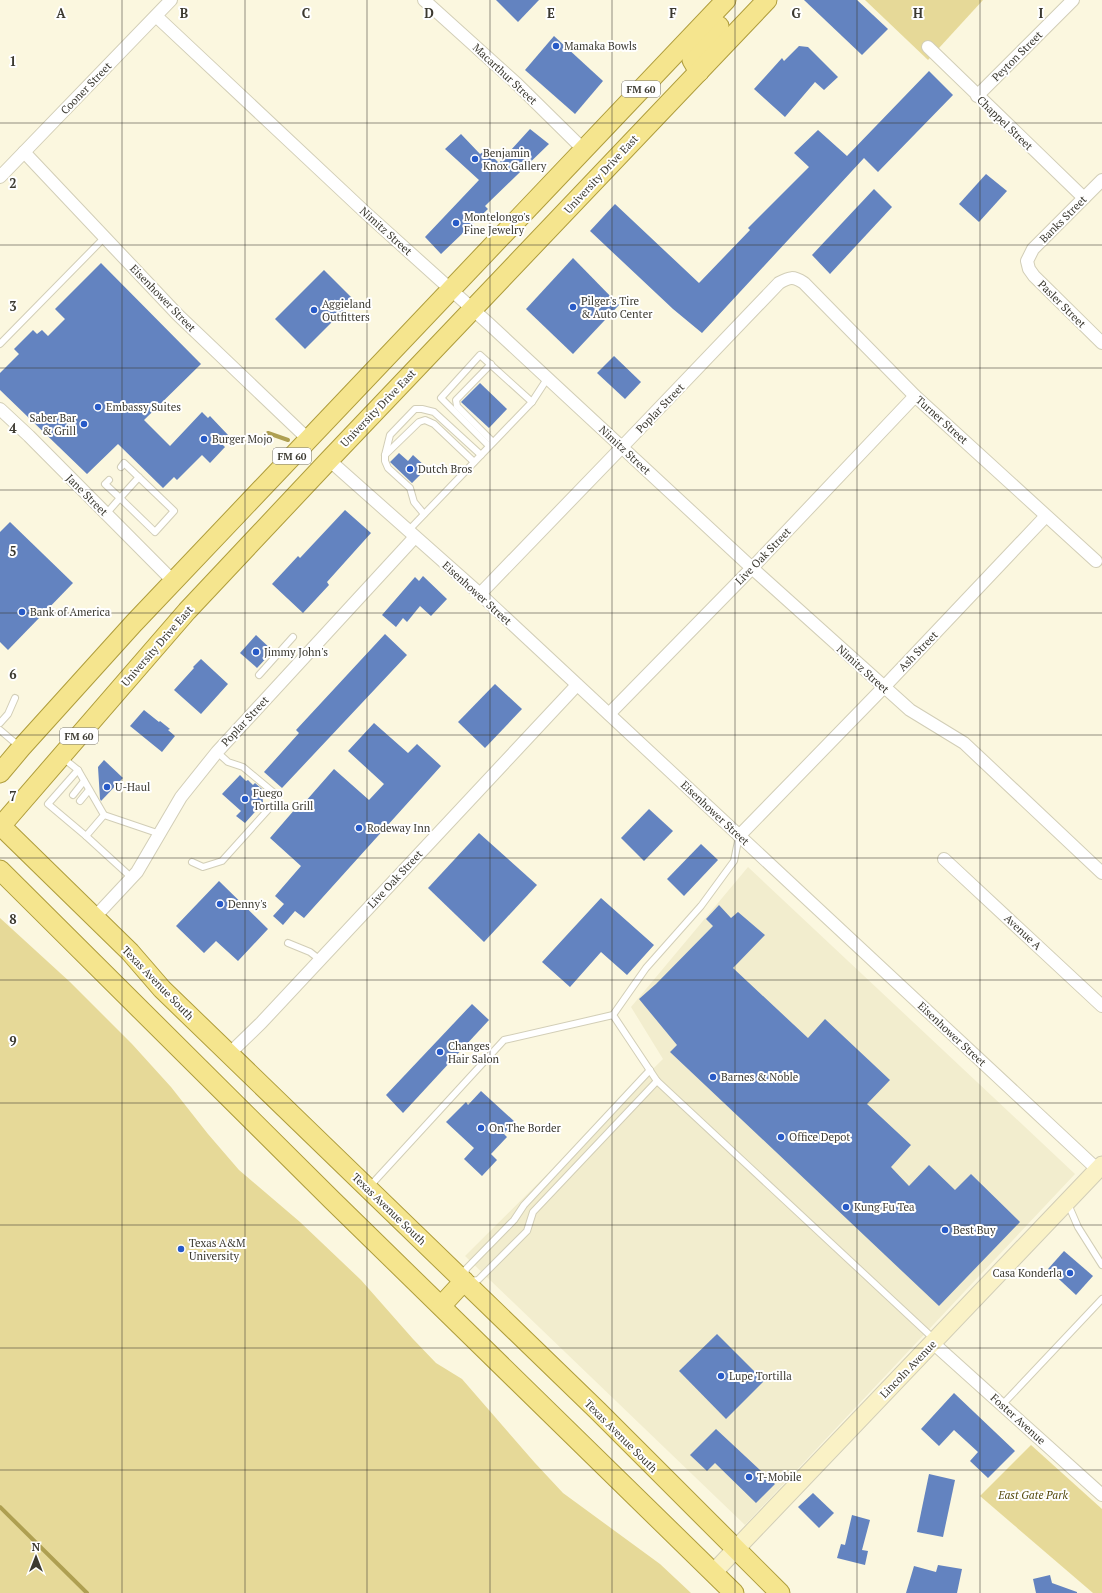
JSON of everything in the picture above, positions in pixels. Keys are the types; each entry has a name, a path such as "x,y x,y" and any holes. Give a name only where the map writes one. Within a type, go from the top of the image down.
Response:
{"main road":[{"name":"FM 60","path":"0,773 96,664 308,439 727,0"},
{"path":"699,72 692,60 694,54 719,25 727,0"},
{"name":"University Drive East","path":"0,826 62,757 187,611 767,0"},
{"path":"623,150 623,126 644,103 646,93 642,88"},
{"name":"Texas Avenue South","path":"0,826 130,952 162,989 464,1281 780,1593"},
{"path":"0,870 734,1593"},
{"path":"0,886 36,907"},
{"path":"441,1306 464,1281"}],"street":[{"name":"Cooner Street","path":"0,177 171,0"},
{"name":"Macarthur Street","path":"424,0 516,84 584,150"},
{"name":"Peyton Street","path":"977,96 1073,0"},
{"name":"Nimitz Street","path":"156,16 367,214 473,309 752,568 910,710 964,743 1102,873"},
{"name":"Chappel Street","path":"928,46 977,96 1084,198"},
{"name":"Eisenhower Street","path":"24,152 178,315 308,439"},
{"name":"Banks Street","path":"1027,261 1033,249 1102,180"},
{"name":"Pasler Street","path":"1027,261 1034,276 1102,343"},
{"name":"Turner Street","path":"792,278 798,279 804,283 915,396 1045,517 1096,561"},
{"name":"Poplar Street","path":"480,594 779,283 792,278"},
{"name":"Live Oak Street","path":"609,714 752,568 915,396"},
{"name":"Jane Street","path":"0,409 29,436 174,582"},
{"name":"Eisenhower Street","path":"329,460 480,594 739,836 1100,1167"},
{"name":"Ash Street","path":"739,836 884,687 1045,517"},
{"name":"Poplar Street","path":"94,918 132,878 144,862 182,798 216,752 411,534"},
{"name":"Live Oak Street","path":"229,1054 261,1023 319,959 577,685"},
{"name":"Avenue A","path":"944,859 1102,1006"},
{"name":"Lincoln Avenue","path":"713,1573 1100,1167"},
{"name":"Foster Avenue","path":"934,1342 1102,1495"}],"lane":[{"path":"0,344 104,238"},
{"path":"491,444 440,398 480,355 532,402"},
{"path":"491,364 456,400 457,406 491,444"},
{"path":"411,534 424,514 532,402 547,379"},
{"path":"424,514 414,502 410,488 388,468 385,461 390,435 415,409 434,412 481,455"},
{"path":"385,455 418,422 425,420 434,424 474,462"},
{"path":"108,480 105,484 155,532 174,511 124,463 121,467"},
{"path":"106,514 139,477"},
{"path":"259,675 293,637"},
{"path":"0,723 8,714 15,698"},
{"path":"0,730 21,748"},
{"path":"192,862 204,867 222,861 275,802 273,792 243,767 228,762 216,752"},
{"path":"62,757 78,770 104,816 160,834"},
{"path":"78,770 48,804 66,818 132,878"},
{"path":"73,795 84,781"},
{"path":"80,801 89,790"},
{"path":"86,836 104,816"},
{"path":"367,1188 504,1040 613,1015 646,968 701,906 734,861 739,836"},
{"path":"288,943 310,952 319,959"},
{"path":"613,1015 657,1081 934,1342"},
{"path":"650,1070 524,1205 514,1220 466,1269 464,1281 478,1280 527,1231 533,1212 657,1081"},
{"path":"1067,1202 1078,1226 1102,1266"},
{"path":"1002,1405 1102,1299"}],"shaded area":[{"path":"748,867 1075,1174 745,1525 465,1256 663,1059 631,1007"}],"green space":[{"path":"865,0 983,0 928,60"},
{"name":"Texas A&M University","path":"0,918 70,982 132,1044 171,1087 239,1170 300,1222 361,1280 436,1363 462,1379 563,1493 660,1564 691,1593 0,1593"},
{"name":"East Gate Park","path":"1031,1445 1102,1509 1102,1593 1093,1593 980,1496"}],"building":[{"path":"496,0 539,0 518,22"},
{"path":"804,0 857,0 888,29 862,55"},
{"path":"554,36 603,81 575,114 525,70"},
{"path":"799,46 808,47 838,77 824,90 815,82 785,117 754,89 782,58 784,61"},
{"path":"929,71 953,95 878,172 864,158 702,333 673,309 590,231 615,204 699,283 750,230 748,228 809,167 794,153 818,130 847,156"},
{"path":"530,129 549,144 485,206 488,209 441,254 425,237 479,180 445,149 461,134 480,154 486,150 499,163"},
{"path":"986,174 1007,191 979,222 959,204"},
{"path":"874,189 892,207 830,274 812,255"},
{"name":"Pilger's Tire & Auto Center","path":"573,258 619,305 573,354 526,309"},
{"path":"101,263 201,364 144,420 170,446 202,412 208,418 210,416 228,435 220,442 225,447 210,463 202,455 177,480 174,477 163,488 118,444 87,474 0,390 0,373 19,354 14,349 33,330 37,334 42,330 48,336 65,319 55,309"},
{"name":"Aggieland Outfitters","path":"324,270 354,300 305,349 275,319"},
{"path":"614,356 641,382 625,399 597,373"},
{"path":"480,383 507,409 489,428 461,402"},
{"name":"Dutch Bros","path":"399,453 408,461 413,455 425,466 420,471 422,473 412,483 390,462"},
{"path":"345,510 371,533 327,582 329,585 303,613 272,584 298,556 300,558"},
{"name":"Bank of America","path":"10,522 73,583 8,650 0,642 0,532"},
{"path":"423,576 447,599 431,616 420,606 407,622 403,618 396,627 382,615 415,577 419,581"},
{"path":"385,634 407,655 282,788 264,772 299,733 296,730"},
{"name":"Jimmy John's","path":"256,635 273,651 257,668 240,653"},
{"path":"201,659 228,684 201,714 174,690"},
{"path":"495,684 522,709 485,748 458,722"},
{"path":"144,710 170,729 168,730 175,736 162,752 130,726"},
{"name":"Rodeway Inn","path":"374,723 408,753 417,744 441,766 304,918 295,911 283,925 273,916 284,904 275,896 301,866 270,838 296,808 298,810 334,769 369,800 384,784 348,751"},
{"name":"U-Haul","path":"104,760 123,778 101,801 98,767"},
{"name":"Fuego Tortilla Grill","path":"240,775 246,781 248,780 253,785 255,783 262,789 263,803 245,823 236,816 241,811 222,794"},
{"path":"649,809 673,831 644,861 621,838"},
{"path":"479,833 537,885 484,942 428,888"},
{"path":"701,844 718,860 684,896 667,879"},
{"name":"Denny's","path":"219,881 268,929 238,961 216,941 204,953 176,926"},
{"path":"601,898 654,945 627,975 601,952 570,987 542,962"},
{"path":"719,905 731,918 738,912 765,935 733,968 808,1038 825,1019 890,1080 867,1104 911,1145 891,1167 909,1186 929,1165 955,1190 971,1174 1020,1222 939,1306 670,1052 677,1045 639,999 656,984 713,926 706,919"},
{"path":"472,1004 489,1020 403,1113 386,1095"},
{"name":"On The Border","path":"481,1091 515,1122 504,1134 507,1137 491,1154 497,1160 482,1176 464,1159 474,1148 446,1122 466,1102 468,1105"},
{"name":"Casa Konderla","path":"1064,1251 1093,1276 1076,1295 1048,1269"},
{"name":"Lupe Tortilla","path":"717,1334 764,1381 726,1419 679,1371"},
{"path":"954,1393 1015,1451 988,1478 970,1461 978,1452 954,1430 939,1446 921,1429"},
{"path":"716,1429 775,1484 756,1503 715,1463 707,1471 690,1455"},
{"path":"929,1474 955,1480 943,1537 917,1532"},
{"path":"813,1493 834,1513 819,1528 798,1507"},
{"path":"852,1515 870,1520 862,1550 868,1551 865,1565 837,1558 841,1544 845,1545"},
{"path":"938,1565 962,1569 957,1593 906,1593 914,1566 936,1572"},
{"path":"1050,1575 1052,1583 1077,1593 1036,1593 1033,1579"}],"waterway":[{"path":"268,433 288,440"},
{"path":"0,1507 87,1593"}],"place":[{"name":"Mamaka Bowls","path":"556,46"},
{"name":"Benjamin Knox Gallery","path":"475,159"},
{"name":"Montelongo's Fine Jewelry","path":"456,223"},
{"name":"Pilger's Tire & Auto Center","path":"573,307"},
{"name":"Aggieland Outfitters","path":"314,310"},
{"name":"Embassy Suites","path":"98,407"},
{"name":"Saber Bar & Grill","path":"84,424"},
{"name":"Burger Mojo","path":"204,439"},
{"name":"Dutch Bros","path":"410,469"},
{"name":"Bank of America","path":"22,612"},
{"name":"Jimmy John's","path":"256,652"},
{"name":"U-Haul","path":"107,787"},
{"name":"Fuego Tortilla Grill","path":"245,799"},
{"name":"Rodeway Inn","path":"359,828"},
{"name":"Denny's","path":"220,904"},
{"name":"Changes Hair Salon","path":"440,1052"},
{"name":"Barnes & Noble","path":"713,1077"},
{"name":"On The Border","path":"481,1128"},
{"name":"Office Depot","path":"781,1137"},
{"name":"Kung Fu Tea","path":"846,1207"},
{"name":"Best Buy","path":"945,1230"},
{"name":"Texas A&M University","path":"181,1249"},
{"name":"Casa Konderla","path":"1070,1273"},
{"name":"Lupe Tortilla","path":"721,1376"},
{"name":"T-Mobile","path":"749,1477"}]}
